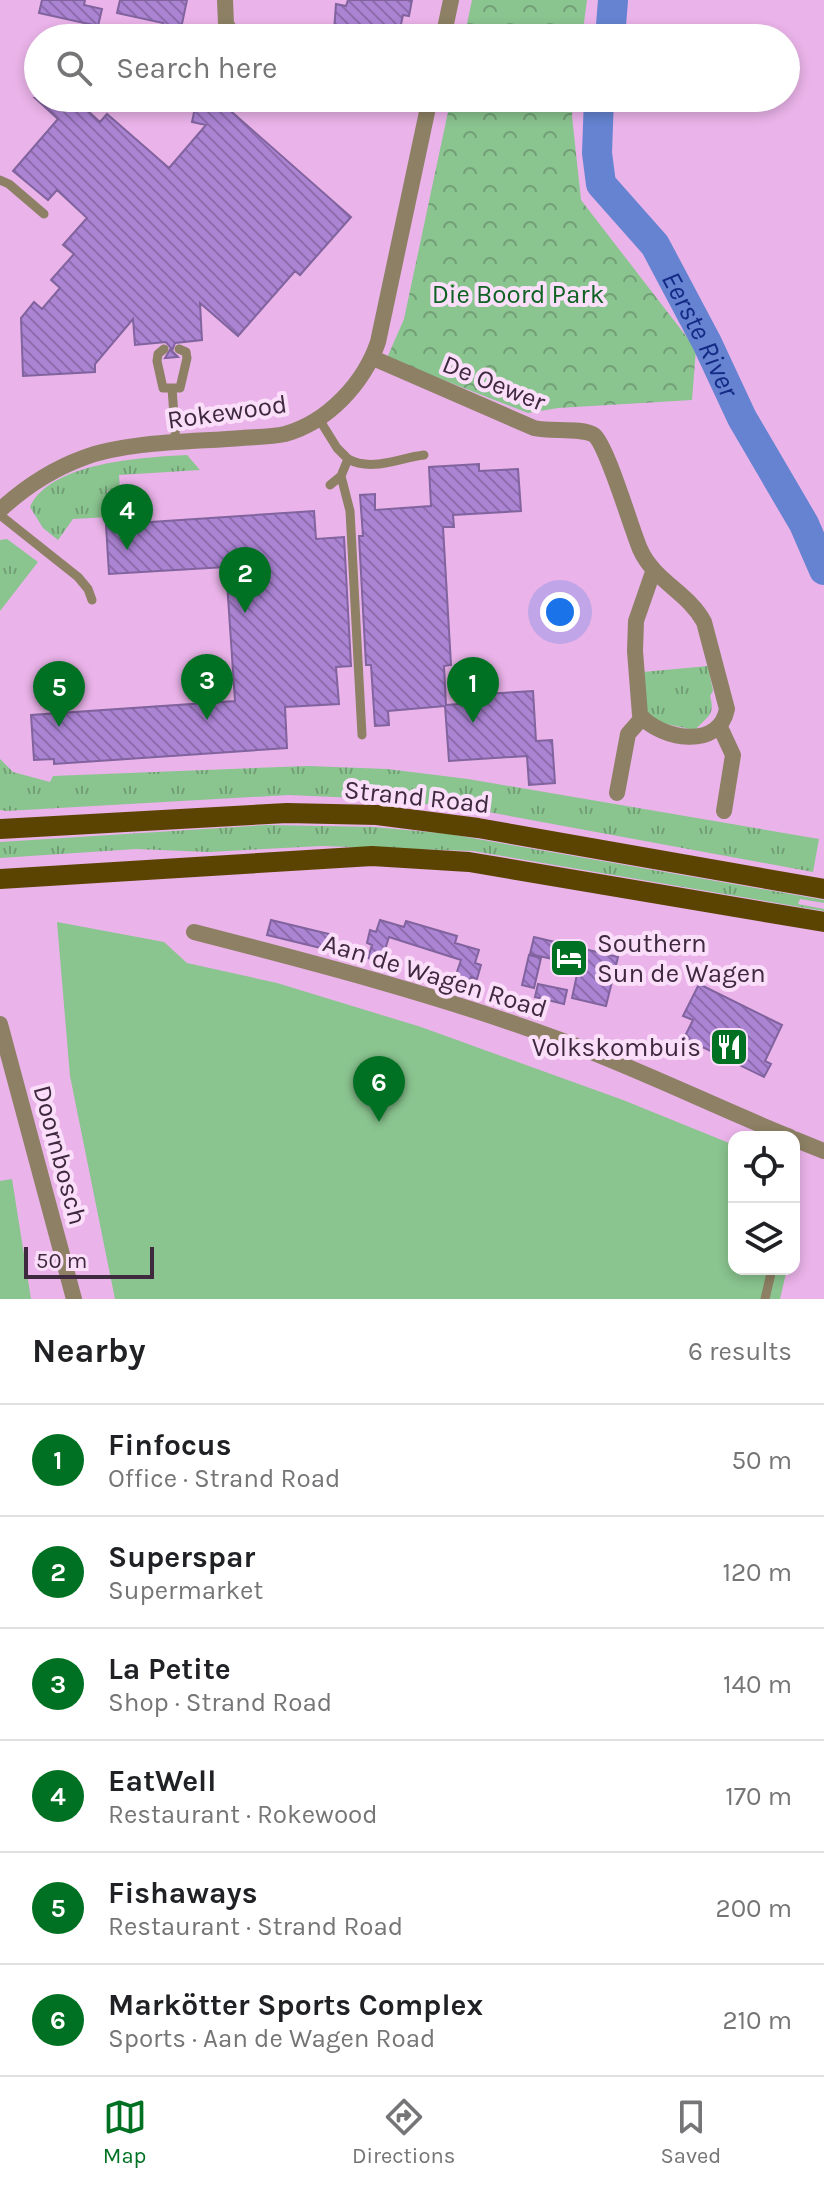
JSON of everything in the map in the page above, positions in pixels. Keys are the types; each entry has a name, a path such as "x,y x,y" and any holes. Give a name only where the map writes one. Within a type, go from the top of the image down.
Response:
{"main road":[{"name":"Strand Road","path":"0,829 287,813 377,815 478,828 821,888"},
{"path":"0,879 372,856 469,862 819,921"}],"street":[{"path":"225,0 226,24"},
{"path":"446,24 451,0"},
{"name":"Rokewood","path":"0,512 38,480 84,457 129,448 284,434 319,419 350,391 373,358 387,306 427,112"},
{"name":"De Oewer","path":"373,358 534,428 591,433 603,447 641,552 653,572 697,609 704,622 727,709 720,727"},
{"path":"653,572 640,606 635,634 637,706 642,718 659,729 704,737 720,727 733,755 724,811"},
{"path":"617,793 628,734 642,718"},
{"name":"Aan de Wagen Road","path":"194,932 320,964 555,1038 776,1131"},
{"name":"Doornbosch","path":"0,1024 74,1299"},
{"name":"Aan de Wagen Road","path":"800,1141 822,1150"}],"lane":[{"path":"0,180 44,214"},
{"path":"164,349 158,354 157,361 172,388 176,444"},
{"path":"172,388 187,358 186,352 179,349"},
{"path":"319,419 337,448 348,459 364,465 379,465 424,455"},
{"path":"330,485 341,476 348,459"},
{"path":"341,476 350,511 362,735"},
{"path":"0,512 78,577 92,600"},
{"path":"765,1299 771,1275"}],"green space":[{"path":"472,0 587,0 584,24 467,24"},
{"name":"Die Boord Park","path":"448,112 572,112 581,200 696,349 692,400 558,408 528,413 387,358 404,319"},
{"path":"187,455 200,470 119,475 120,490 107,491 109,517 73,519 58,540 43,528 30,507 41,492 77,471 124,460"},
{"path":"7,539 38,562 0,611 0,540"},
{"path":"708,666 713,691 710,696 712,708 709,716 695,730 652,721 646,716 643,672"},
{"path":"0,759 13,772 50,782 53,776 308,766 387,769 468,779 819,839 813,872 472,809 380,799 289,795 6,811 0,810"},
{"path":"267,825 374,827 449,834 824,900 824,903 800,899 798,904 824,911 473,851 322,846 209,852 136,849 0,858 0,842"},
{"path":"57,922 164,942 187,963 277,983 421,1027 623,1100 728,1143 728,1275 786,1275 780,1299 115,1299 70,1076"},
{"path":"12,1179 31,1299 0,1299 0,1181"}],"building":[{"path":"42,0 85,0 84,5 102,9 98,24 39,13"},
{"path":"120,0 187,0 182,24 163,24 117,13"},
{"path":"348,0 412,0 409,16 403,15 401,24 335,24 336,4 346,6"},
{"path":"50,112 89,112 100,122 107,114 169,168 206,125 192,122 194,112 232,112 351,217 300,275 295,271 238,336 200,303 202,340 175,343 172,351 178,357 165,358 171,348 166,342 135,345 133,319 95,364 95,372 23,376 21,318 34,302 42,309 60,288 51,280 74,254 63,245 87,218 57,190 48,200 13,171 58,119"},
{"path":"479,464 479,471 518,469 521,511 453,515 454,527 443,527 451,665 444,666 446,705 484,702 484,694 533,691 536,741 552,740 555,783 529,785 527,756 449,761 445,706 388,711 389,725 375,726 371,665 366,665 359,536 363,536 360,495 375,494 375,510 431,506 429,467"},
{"path":"314,511 316,539 344,537 351,666 336,667 339,704 285,707 287,748 54,764 54,759 34,760 31,715 235,701 226,567 109,574 106,525"},
{"path":"271,920 333,935 329,950 267,935"},
{"path":"380,920 404,927 406,921 457,936 455,943 479,950 475,963 481,965 477,979 471,977 467,989 453,984 461,960 389,937 381,962 368,958 372,945 367,943 370,930 376,932"},
{"path":"534,937 618,957 606,1006 572,998 579,965 530,954"},
{"path":"529,955 541,958 534,988 522,985"},
{"path":"538,984 567,990 564,1004 535,997"},
{"path":"699,984 782,1025 765,1061 771,1064 764,1077 684,1038 693,1020 683,1016"}],"waterway":[{"name":"Eerste River","path":"611,24 613,0"},
{"name":"Eerste River","path":"598,112 597,153 601,184 655,245 707,343 742,418 804,524 824,570"}],"place":[{"name":"EatWell","path":"127,550"},
{"name":"Superspar","path":"245,613"},
{"name":"La Petite","path":"207,720"},
{"name":"Finfocus","path":"473,723"},
{"name":"Fishaways","path":"59,727"},
{"name":"Southern Sun de Wagen","path":"569,958"},
{"name":"Volkskombuis","path":"729,1047"},
{"name":"Markötter Sports Complex","path":"379,1122"}]}
